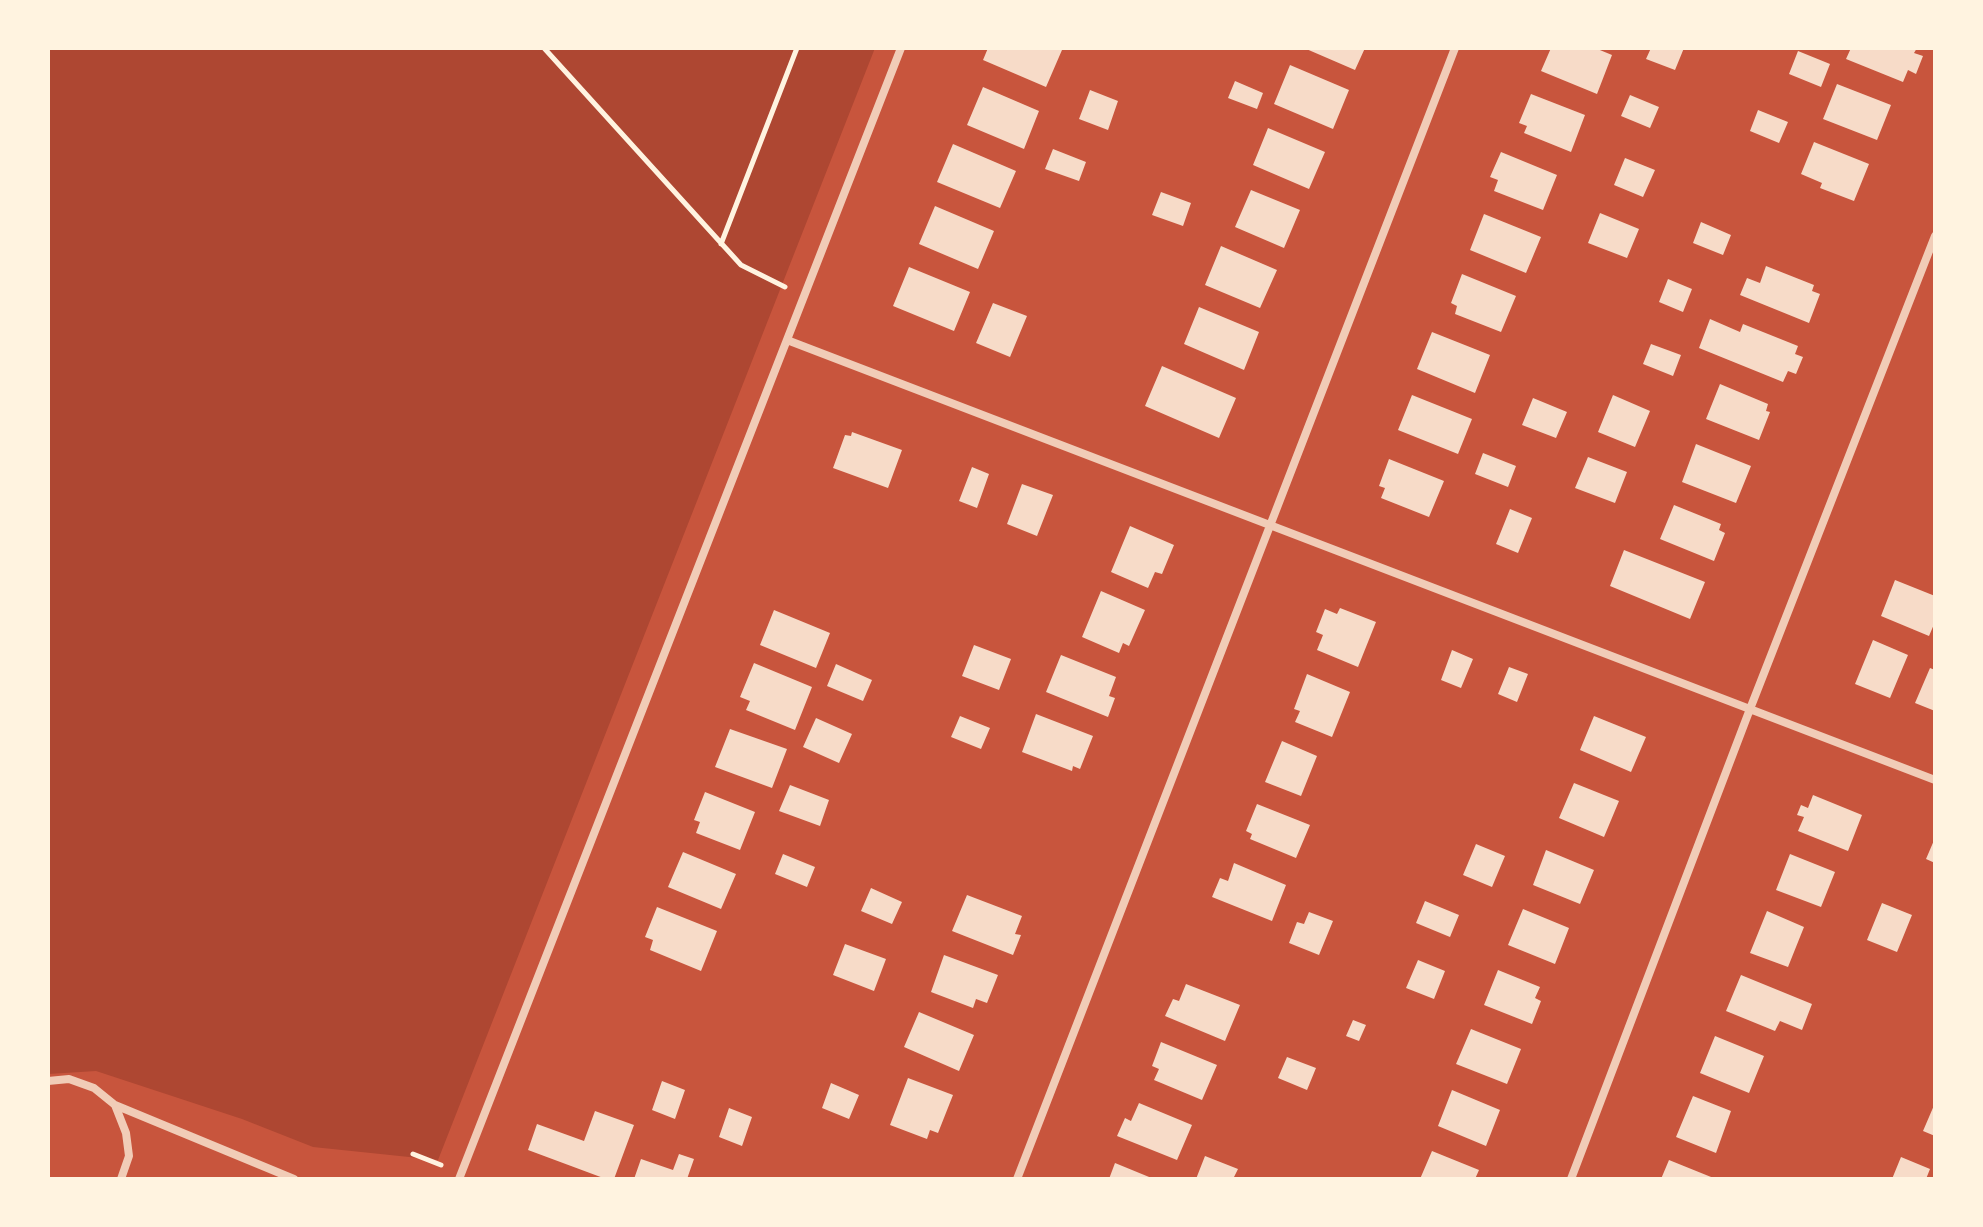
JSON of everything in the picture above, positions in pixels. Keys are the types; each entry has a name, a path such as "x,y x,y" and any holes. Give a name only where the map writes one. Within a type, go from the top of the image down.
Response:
{"street":[{"path":"459,1179 901,48"},
{"path":"1017,1179 1455,48"},
{"path":"1571,1179 1935,236"},
{"path":"787,340 1935,780"},
{"path":"48,1081 69,1079 94,1088 115,1105 294,1179"},
{"path":"115,1105 126,1133 129,1156 121,1179"}],"path":[{"path":"544,48 741,265 804,296"},
{"path":"721,244 797,48"},
{"path":"413,1154 441,1165"}],"shaded area":[{"path":"48,48 875,48 438,1160 313,1147 242,1119 96,1071 48,1074"}],"building":[{"path":"988,48 1062,50 1046,87 983,60"},
{"path":"1304,48 1365,48 1355,70"},
{"path":"1551,48 1595,48 1612,55 1597,94 1541,71"},
{"path":"1651,48 1684,48 1675,70 1646,59"},
{"path":"1851,48 1917,48 1914,53 1923,56 1916,74 1908,70 1903,82 1846,59"},
{"path":"1798,51 1830,64 1821,87 1789,74"},
{"path":"1290,65 1349,90 1333,129 1274,104"},
{"path":"1235,81 1263,93 1257,109 1228,98"},
{"path":"1837,84 1891,105 1877,140 1823,119"},
{"path":"983,87 1039,111 1024,149 967,125"},
{"path":"1090,90 1118,101 1108,130 1079,119"},
{"path":"1531,94 1585,115 1571,152 1524,133 1527,126 1519,123"},
{"path":"1630,95 1659,107 1650,128 1621,116"},
{"path":"1758,110 1788,122 1779,143 1750,131"},
{"path":"1268,128 1325,152 1309,189 1253,165"},
{"path":"1814,142 1869,164 1854,201 1820,188 1822,183 1801,174"},
{"path":"953,144 1016,171 1000,208 937,182"},
{"path":"1053,149 1086,162 1079,181 1045,169"},
{"path":"1501,152 1557,175 1543,210 1494,191 1498,180 1490,177"},
{"path":"1625,158 1655,170 1643,197 1614,185"},
{"path":"1251,190 1300,210 1284,248 1235,227"},
{"path":"1161,192 1191,203 1183,226 1152,215"},
{"path":"935,206 994,231 978,269 919,244"},
{"path":"1600,213 1639,229 1627,258 1588,243"},
{"path":"1484,214 1541,237 1526,273 1470,250"},
{"path":"1701,222 1731,235 1723,255 1693,243"},
{"path":"1221,246 1277,270 1260,308 1205,285"},
{"path":"1766,266 1814,285 1812,291 1820,294 1809,323 1740,295 1747,278 1760,283"},
{"path":"909,267 970,292 954,331 893,306"},
{"path":"1462,274 1516,296 1501,332 1455,314 1457,306 1451,303"},
{"path":"1668,279 1692,289 1683,312 1659,302"},
{"path":"993,303 1027,316 1010,357 976,343"},
{"path":"1199,307 1259,332 1244,370 1184,344"},
{"path":"1710,319 1740,332 1743,324 1798,346 1795,354 1803,357 1796,374 1788,371 1783,382 1699,348"},
{"path":"1432,332 1490,355 1475,393 1417,369"},
{"path":"1651,344 1681,355 1673,376 1643,364"},
{"path":"1162,366 1236,398 1219,438 1145,406"},
{"path":"1720,384 1768,404 1766,411 1770,412 1759,440 1706,419"},
{"path":"1412,395 1472,419 1458,454 1398,430"},
{"path":"1613,395 1650,411 1635,447 1598,432"},
{"path":"1533,398 1567,412 1556,438 1522,425"},
{"path":"852,432 902,450 888,488 833,468 845,435 851,436"},
{"path":"1696,444 1751,466 1736,503 1682,482"},
{"path":"1483,453 1516,466 1508,487 1475,474"},
{"path":"1588,457 1627,472 1615,503 1575,488"},
{"path":"1389,459 1444,481 1429,517 1381,498 1385,488 1379,486"},
{"path":"972,467 989,474 977,508 959,501"},
{"path":"1022,484 1053,495 1037,536 1007,524"},
{"path":"1674,505 1721,524 1719,530 1725,533 1714,561 1660,539"},
{"path":"1510,509 1532,518 1518,553 1496,544"},
{"path":"1130,526 1174,545 1162,574 1155,572 1148,588 1111,572"},
{"path":"1624,550 1705,582 1690,619 1610,586"},
{"path":"1895,580 1935,596 1935,622 1929,636 1881,616"},
{"path":"1101,591 1145,610 1129,646 1123,643 1119,653 1082,637"},
{"path":"1340,608 1376,622 1358,667 1317,650 1323,635 1316,632 1325,609 1337,614"},
{"path":"774,610 830,633 816,668 760,645"},
{"path":"1873,640 1908,655 1890,698 1855,684"},
{"path":"974,645 1011,659 999,690 962,676"},
{"path":"1452,650 1473,659 1461,688 1441,680"},
{"path":"1061,655 1116,677 1109,696 1115,698 1108,717 1046,692"},
{"path":"754,663 812,687 795,730 746,710 750,701 740,697"},
{"path":"836,664 872,680 863,701 827,686"},
{"path":"1509,667 1528,674 1517,702 1498,694"},
{"path":"1930,668 1935,670 1935,711 1915,703"},
{"path":"1307,674 1350,692 1332,737 1295,722 1300,711 1294,709"},
{"path":"1036,714 1093,736 1080,769 1073,766 1072,771 1022,752"},
{"path":"960,716 990,728 981,749 951,737"},
{"path":"1594,716 1646,737 1631,772 1580,750"},
{"path":"816,718 852,734 839,763 803,747"},
{"path":"730,729 787,749 772,788 715,767"},
{"path":"1282,741 1317,756 1301,796 1265,782"},
{"path":"1574,783 1619,801 1604,837 1559,818"},
{"path":"790,785 829,800 820,826 779,811"},
{"path":"705,792 755,812 740,850 696,833 700,822 694,820"},
{"path":"1813,795 1862,815 1848,851 1798,831 1804,817 1797,815 1801,805 1808,808"},
{"path":"1257,804 1310,825 1296,858 1250,839 1252,834 1246,831"},
{"path":"1935,838 1935,863 1926,859"},
{"path":"1476,844 1505,856 1492,887 1463,875"},
{"path":"1546,850 1594,870 1580,904 1533,885"},
{"path":"683,852 736,874 721,909 668,887"},
{"path":"783,854 815,867 807,887 775,874"},
{"path":"1790,854 1835,872 1821,907 1776,890"},
{"path":"1234,863 1286,885 1272,921 1212,897 1220,878 1228,881"},
{"path":"871,888 902,902 892,924 861,911"},
{"path":"967,895 1022,916 1015,934 1021,935 1013,955 952,931"},
{"path":"1425,901 1459,915 1450,937 1416,923"},
{"path":"1882,903 1912,915 1897,952 1867,940"},
{"path":"657,907 717,931 701,971 650,950 653,940 645,937"},
{"path":"1523,909 1569,928 1555,964 1508,945"},
{"path":"1767,911 1804,927 1788,967 1750,953"},
{"path":"1309,912 1333,921 1319,955 1289,943 1297,922 1304,924"},
{"path":"845,944 886,959 874,991 833,975"},
{"path":"944,955 998,975 987,1003 976,999 973,1008 931,992"},
{"path":"1418,960 1445,971 1434,999 1406,988"},
{"path":"1498,970 1540,987 1535,998 1541,1001 1532,1024 1484,1005"},
{"path":"1741,975 1812,1004 1802,1030 1780,1021 1775,1031 1726,1011"},
{"path":"1186,984 1240,1005 1225,1041 1165,1016 1173,999 1179,1001"},
{"path":"919,1012 974,1035 959,1071 904,1047"},
{"path":"1353,1020 1366,1025 1359,1041 1346,1036"},
{"path":"1471,1029 1521,1049 1507,1084 1456,1064"},
{"path":"1715,1036 1764,1056 1749,1093 1700,1073"},
{"path":"1161,1042 1217,1065 1202,1100 1154,1080 1159,1069 1152,1066"},
{"path":"1287,1057 1316,1068 1307,1090 1278,1078"},
{"path":"908,1078 953,1095 938,1133 930,1130 927,1139 890,1125"},
{"path":"662,1081 685,1090 675,1119 652,1110"},
{"path":"831,1083 859,1095 849,1119 822,1108"},
{"path":"1452,1090 1500,1110 1486,1146 1438,1126"},
{"path":"1693,1096 1731,1111 1716,1153 1676,1137"},
{"path":"1139,1103 1192,1125 1177,1160 1117,1136 1125,1118 1131,1121"},
{"path":"1935,1103 1935,1136 1923,1131"},
{"path":"729,1108 752,1117 742,1146 719,1137"},
{"path":"595,1111 634,1125 614,1179 606,1179 528,1150 537,1124 584,1141"},
{"path":"1432,1151 1479,1170 1475,1179 1420,1179"},
{"path":"679,1154 694,1159 687,1179 634,1179 641,1159 673,1170"},
{"path":"1205,1156 1238,1169 1233,1179 1196,1179"},
{"path":"1901,1157 1930,1169 1926,1179 1892,1179"},
{"path":"1669,1160 1716,1179 1661,1179"},
{"path":"1115,1163 1154,1179 1109,1179"}]}
